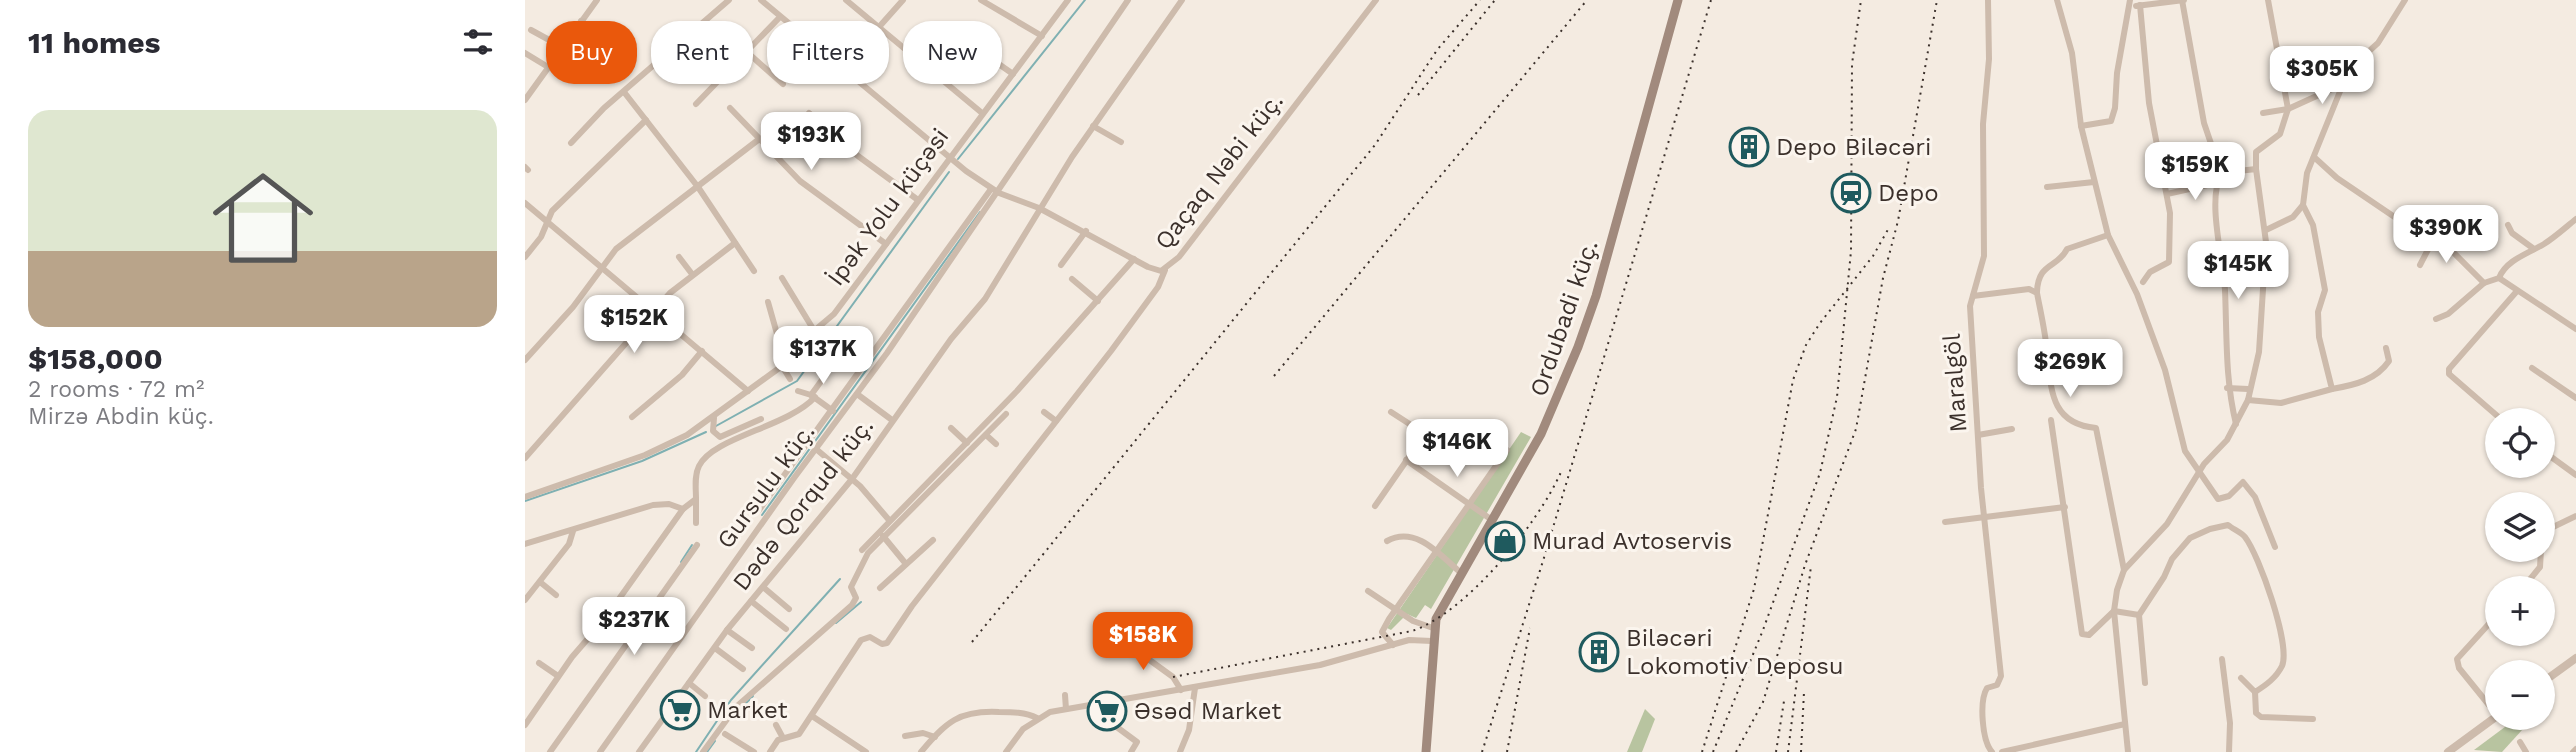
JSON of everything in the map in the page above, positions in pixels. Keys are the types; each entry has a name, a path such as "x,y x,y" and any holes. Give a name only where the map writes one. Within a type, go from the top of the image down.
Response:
{"main road":[{"name":"Ordubadi küç.","path":"1426,752 1433,628 1439,610 1541,434 1583,334 1678,0"}],"street":[{"path":"581,21 597,0"},
{"path":"571,142 594,117 729,0"},
{"name":"Qaçaq Nəbi küç.","path":"761,0 779,18 948,158 991,189 1086,231 1152,269 1165,270 1179,257 1376,0"},
{"path":"846,0 872,21"},
{"path":"885,21 902,0"},
{"path":"981,0 1042,36"},
{"name":"İpək Yolu küçəsi","path":"525,497 671,444 714,418 782,366 834,314 1068,0"},
{"name":"Gursulu küç.","path":"600,752 999,193 1128,0"},
{"name":"Dədə Qorqud küç.","path":"639,752 727,629 852,479 892,420 985,299 1039,208 1093,126 1182,0"},
{"name":"Maralgöl","path":"1988,0 1989,59 1983,124 1984,256 1970,306 1983,519 2001,676 1997,685 1987,688 1983,697 1986,746 1992,752"},
{"path":"2057,0 2073,53 2081,126 2108,235 2137,294 2165,370 2185,451 2218,499 2229,496 2243,482 2255,497 2275,547"},
{"path":"2081,126 2111,121 2116,108 2117,73 2131,3 2140,5 2183,0 2204,123 2221,173 2215,192 2225,292 2227,388 2236,426"},
{"path":"2128,752 2114,611 2117,590 2125,570 2167,524 2200,471 2236,426 2248,400 2248,388 2259,352 2266,230 2256,169 2256,152 2280,134 2288,109 2268,0"},
{"path":"2266,230 2293,217 2303,205 2307,173 2343,84 2357,63 2378,43 2405,0"},
{"path":"2140,5 2149,103 2170,214 2169,262 2150,272 2143,282"},
{"path":"753,47 779,18"},
{"path":"531,30 546,38"},
{"path":"889,35 982,113"},
{"path":"525,53 546,66"},
{"path":"753,57 767,70"},
{"path":"1002,66 1013,74"},
{"path":"525,100 546,70"},
{"path":"696,104 716,84"},
{"path":"2263,113 2288,109 2343,84"},
{"path":"624,92 698,187 754,271"},
{"path":"730,108 800,181 886,244"},
{"path":"809,113 858,156 918,200"},
{"path":"525,257 541,237 552,211 646,120"},
{"path":"1093,126 1121,142"},
{"path":"525,360 573,307 616,248 758,140"},
{"path":"2314,157 2337,178 2396,218 2447,246 2484,283"},
{"path":"2221,173 2256,169"},
{"path":"2047,187 2094,182"},
{"path":"2167,194 2216,183"},
{"path":"758,510 833,411 991,189"},
{"path":"525,203 748,391"},
{"path":"2303,205 2313,225 2325,290 2318,312 2319,337 2332,389"},
{"path":"2500,278 2502,272 2576,219"},
{"path":"2508,225 2512,233 2533,249"},
{"path":"1061,265 1086,231"},
{"path":"2108,235 2067,248 2064,254 2046,266 2037,280 2037,293 2047,345 2049,384 2067,419 2078,426 2095,428 2125,570"},
{"path":"2420,265 2434,238"},
{"path":"525,458 655,310 692,274 736,243"},
{"path":"678,257 692,274"},
{"path":"703,752 736,707 852,605 856,598 852,584 890,520 967,443 1134,259"},
{"path":"770,752 775,743 783,738 799,734 861,640 870,637 882,644 887,643 912,606 1158,287 1165,270"},
{"path":"782,278 815,332"},
{"path":"2436,320 2448,314 2484,283 2500,278"},
{"path":"2500,278 2576,329"},
{"path":"1072,279 1098,301"},
{"path":"1973,296 2029,289 2037,293"},
{"path":"2488,408 2449,374 2449,369 2517,291"},
{"path":"768,302 781,348 789,358"},
{"path":"697,523 697,471 706,457 723,446 787,418 813,396 846,346"},
{"path":"2248,400 2281,403 2354,385 2381,373 2389,361 2386,348"},
{"path":"632,417 682,375 702,351"},
{"path":"782,366 790,380"},
{"path":"2532,368 2576,398"},
{"path":"2227,388 2248,388"},
{"path":"798,391 813,396 833,411"},
{"path":"857,394 892,420"},
{"path":"1044,412 1056,421"},
{"path":"1391,412 1425,435"},
{"path":"862,550 882,534 1006,414"},
{"path":"714,418 713,432 720,437 761,419"},
{"path":"2051,420 2082,634 2089,635 2114,611"},
{"path":"1375,506 1425,435 1433,428 1447,425"},
{"path":"951,428 967,443"},
{"path":"1978,435 2013,429"},
{"path":"986,435 996,444"},
{"path":"816,449 852,479 890,520"},
{"path":"1393,645 1382,632 1507,450"},
{"path":"1406,460 1492,520"},
{"path":"2555,460 2576,475"},
{"path":"525,725 558,676 604,620 683,509 696,499"},
{"path":"525,544 653,505 669,503 683,509"},
{"path":"1945,522 2065,507"},
{"path":"2555,526 2576,516"},
{"path":"2145,683 2139,615 2164,578 2172,559 2190,538 2210,528 2228,526 2245,537 2280,626 2284,654 2281,666 2270,683 2255,692"},
{"path":"525,600 569,544 573,531"},
{"path":"882,534 906,564"},
{"path":"1387,541 1399,536 1412,537 1436,552 1461,573"},
{"path":"880,588 933,540"},
{"path":"550,752 697,545"},
{"path":"540,582 557,595"},
{"path":"763,587 789,609"},
{"path":"1368,591 1433,628"},
{"path":"751,601 786,629"},
{"path":"2114,611 2139,615"},
{"path":"2485,628 2457,659 2459,668 2485,700"},
{"path":"727,629 752,648"},
{"path":"1006,752 1023,729 1037,718 1066,709 1113,703 1320,665 1409,640 1432,641"},
{"path":"1107,654 1126,647 1133,648 1173,677 1181,690"},
{"path":"715,648 743,669"},
{"path":"2555,673 2576,658"},
{"path":"2223,659 2230,723 2229,752"},
{"path":"539,663 558,676"},
{"path":"2241,678 2255,692 2256,713 2261,717 2312,719"},
{"path":"689,683 705,696"},
{"path":"1180,752 1191,722 1195,688"},
{"path":"1065,695 1066,709"},
{"path":"1113,703 1114,726 1137,742 1131,752"},
{"path":"921,752 959,716 969,712 1018,712 1037,718"},
{"path":"812,716 866,752"},
{"path":"2002,752 2022,750 2125,724"},
{"path":"2448,752 2485,724"},
{"path":"776,725 783,738"},
{"path":"905,736 923,733 935,737"},
{"path":"726,734 754,752"},
{"path":"2520,742 2526,752"}],"green space":[{"path":"1521,432 1531,437 1431,609 1425,605 1416,618 1407,614 1391,630 1387,628"},
{"path":"1645,709 1655,719 1642,752 1627,752"},
{"path":"2501,730 2522,730 2502,752 2474,750"}],"waterway":[{"path":"958,159 1085,0"},
{"path":"716,426 797,381 949,172"},
{"path":"762,515 980,212"},
{"path":"525,501 642,461 706,432"},
{"path":"681,562 692,545"},
{"path":"696,752 731,700 840,579"},
{"path":"836,623 861,602"},
{"path":"735,714 753,696"},
{"path":"707,752 715,741"}],"railway":[{"path":"972,642 1375,145 1437,50 1480,0"},
{"path":"1418,95 1495,0"},
{"path":"1274,376 1587,0"},
{"path":"1482,752 1543,561 1711,0"},
{"path":"1713,752 1763,630 1820,473 1837,397 1851,251 1852,64 1861,0"},
{"path":"1736,752 1763,702 1805,565 1856,429 1883,278 1898,221 1937,0"},
{"path":"1702,752 1754,589 1793,380 1806,345 1873,256 1890,226"},
{"path":"1173,677 1412,631 1433,621 1455,606 1498,564 1536,516 1561,472"},
{"path":"1788,752 1811,566"},
{"path":"1507,752 1530,628"},
{"path":"1801,752 1804,692"},
{"path":"1776,752 1784,701"}],"place":[{"name":"Depo Biləcəri","path":"1749,147"},
{"name":"Depo","path":"1851,193"},
{"name":"Murad Avtoservis","path":"1505,541"},
{"name":"Biləcəri Lokomotiv Deposu","path":"1599,652"},
{"name":"Market","path":"680,710"},
{"name":"Əsəd Market","path":"1107,711"}]}
